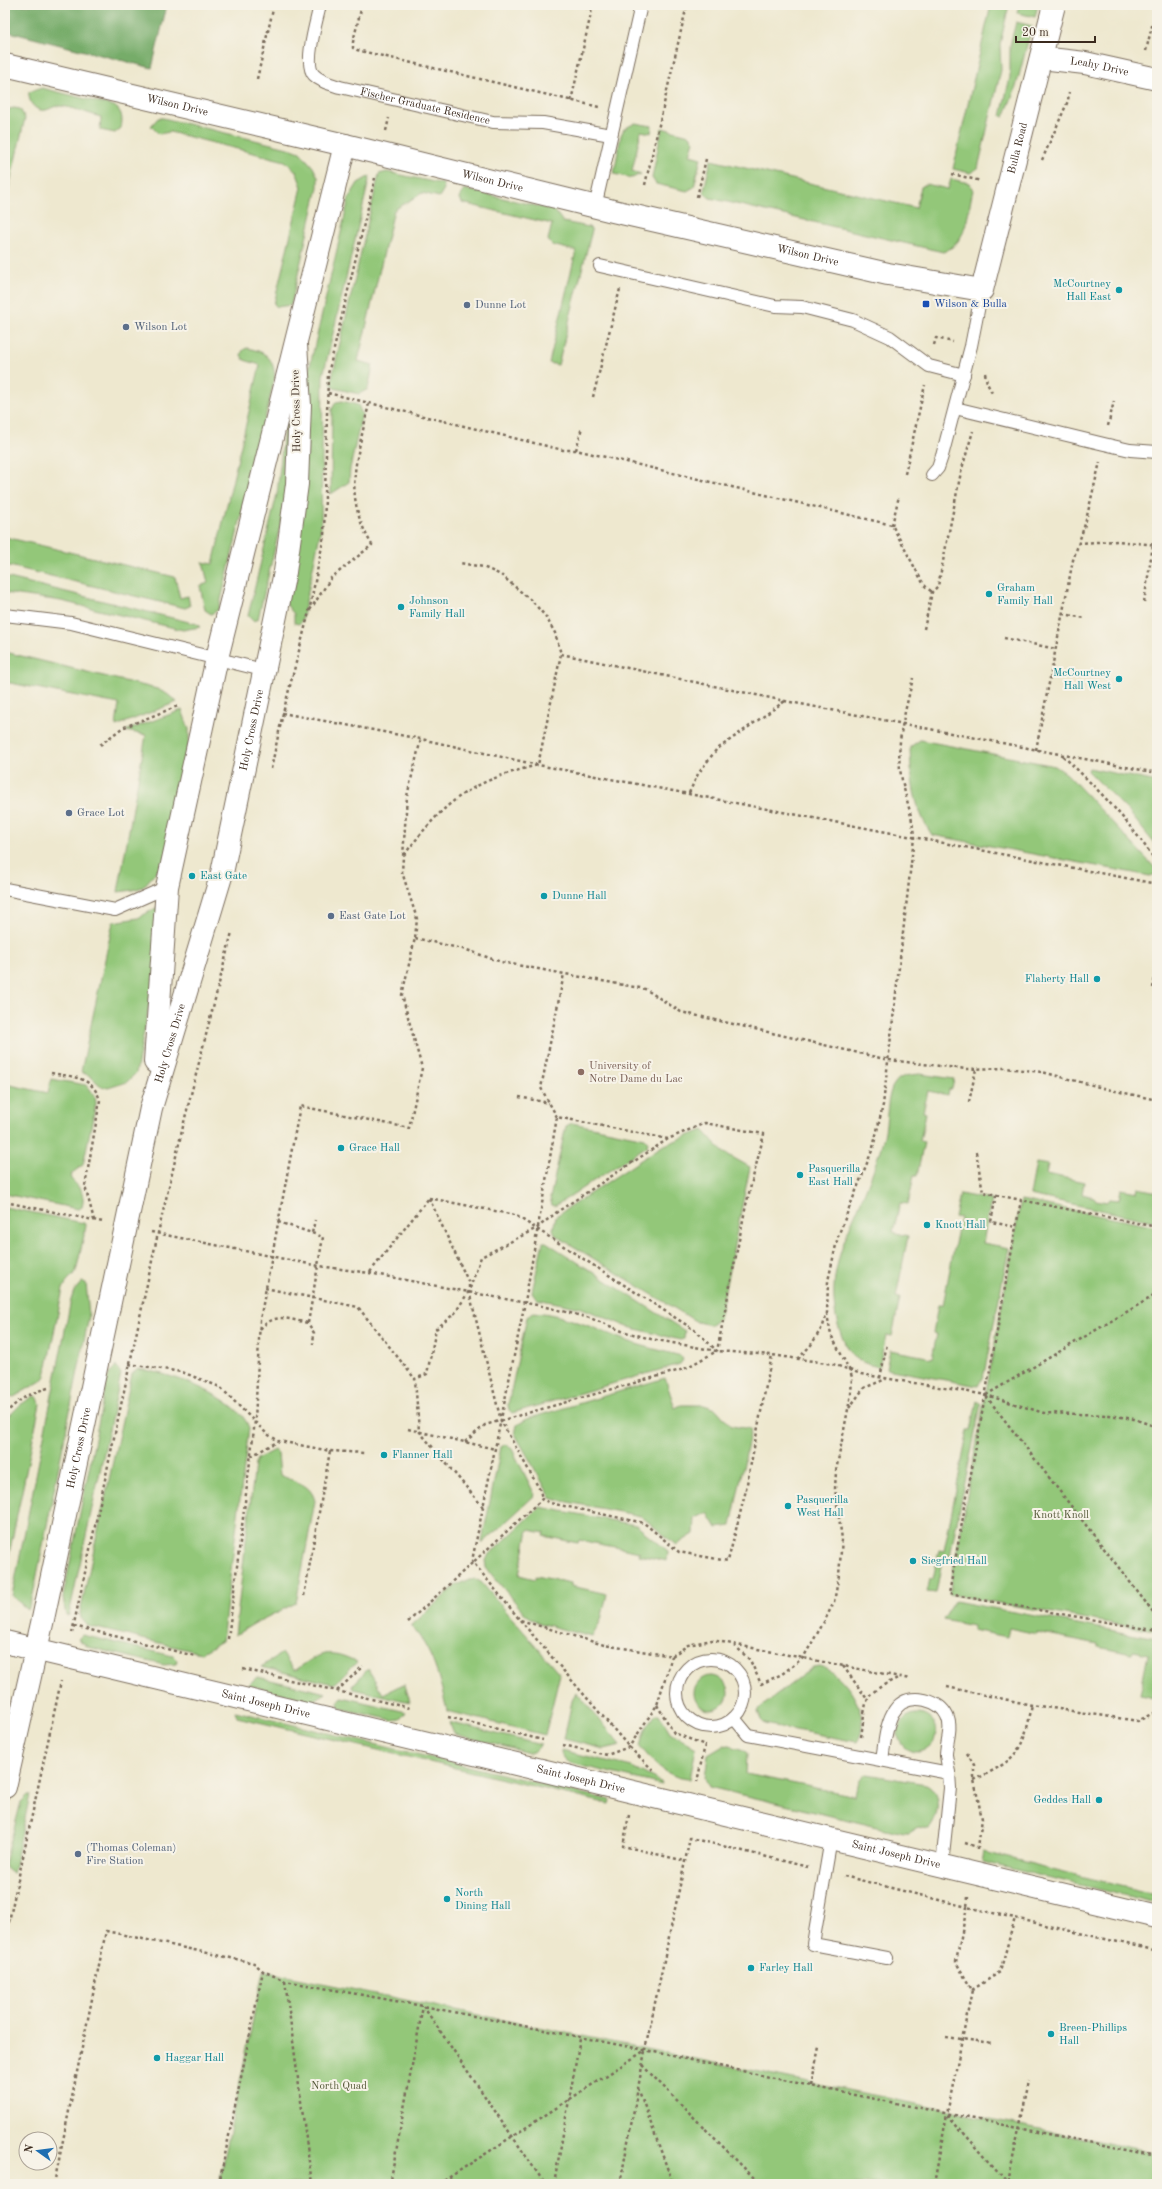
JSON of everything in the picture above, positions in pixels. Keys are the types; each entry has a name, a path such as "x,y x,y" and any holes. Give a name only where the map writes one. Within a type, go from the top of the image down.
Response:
{"street":[{"name":"Bulla Road","path":"982,290 1042,58 1054,5"},
{"name":"Leahy Drive","path":"1042,58 1085,63 1157,79"},
{"name":"Wilson Drive","path":"5,66 888,274 982,290"},
{"name":"Holy Cross Drive","path":"151,1108 167,888 217,658 345,145"},
{"name":"Holy Cross Drive","path":"5,1787 36,1650 151,1108 222,873 263,670 285,572 297,484 300,405 296,344"},
{"name":"Saint Joseph Drive","path":"5,1642 1157,1916"}],"lane":[{"name":"Fischer Graduate Residence","path":"320,5 309,63 312,74 319,80 340,87 493,122 543,123 611,135"},
{"path":"595,206 641,5"},
{"path":"600,266 775,306 802,307 852,320 890,338 929,366 964,376"},
{"path":"932,475 938,468 942,456 964,376 982,290"},
{"path":"955,408 1130,450 1157,452"},
{"path":"5,615 71,623 263,670"},
{"path":"5,889 115,910 167,888"},
{"path":"704,1660 725,1662 734,1669 744,1688 743,1704 734,1718 716,1727 706,1727 687,1718 681,1710 677,1690 685,1671 694,1664 704,1660"},
{"path":"882,1760 891,1714 904,1702 921,1699 937,1705 946,1715 950,1728 946,1755 950,1788 942,1865"},
{"path":"734,1718 748,1735 948,1773"},
{"path":"831,1839 813,1944 887,1958"}],"path":[{"path":"257,79 274,5"},
{"path":"362,5 353,42 353,48 357,50 616,112"},
{"path":"579,5 592,10"},
{"path":"571,100 593,5"},
{"path":"645,185 687,5"},
{"path":"1145,54 1157,5"},
{"path":"269,774 309,612 324,536 328,374 394,99"},
{"path":"696,198 706,159"},
{"path":"952,174 981,181"},
{"path":"593,398 621,285"},
{"path":"905,474 936,338"},
{"path":"328,393 563,450 576,450 892,525"},
{"path":"1107,429 1114,402"},
{"path":"309,612 331,578 372,545 362,529 356,512 354,494 354,475 369,403"},
{"path":"576,450 582,426"},
{"path":"924,629 932,592 938,586 961,472 974,428"},
{"path":"1036,750 1078,543 1089,508 1098,467"},
{"path":"899,496 892,525 924,585 932,592"},
{"path":"1078,543 1117,542 1155,545 1144,602"},
{"path":"460,563 483,567 502,575 546,617 556,633 561,654 538,765"},
{"path":"1063,614 1085,618"},
{"path":"1004,638 1056,649"},
{"path":"561,654 785,701 903,722 1063,756 1157,773"},
{"path":"733,1644 750,1660 761,1684 782,1674 803,1658 834,1602 839,1575 842,1539 835,1489 836,1471 852,1384 850,1370 831,1335 827,1313 828,1281 838,1236 873,1148 882,1105 914,838 913,821 901,774 903,722 913,678"},
{"path":"689,793 698,774 716,750 785,701"},
{"path":"100,744 122,728 178,706"},
{"path":"255,712 283,713 421,739 538,765 1157,884"},
{"path":"228,1639 255,1421 259,1329 270,1256 300,1106 409,1128 422,1068 402,995 415,938 417,919 402,872 407,796 421,739"},
{"path":"1063,756 1102,792 1138,835 1157,863"},
{"path":"404,855 436,815 467,790 486,780 538,765"},
{"path":"72,1633 158,1233 185,1118 233,930"},
{"path":"415,938 467,950 501,962 645,989 681,1012 888,1060 976,1069 1004,1068 1042,1072 1157,1100"},
{"path":"1152,988 1157,966"},
{"path":"472,1561 525,1302 536,1228 556,1117 541,1088 564,974"},
{"path":"969,1102 976,1069"},
{"path":"51,1073 89,1082 96,1089 100,1100 86,1186 94,1220"},
{"path":"519,1098 549,1103"},
{"path":"556,1117 668,1139"},
{"path":"415,1379 427,1374 436,1329 455,1313 469,1291 482,1257 536,1228 557,1212 668,1139 705,1123 764,1134 746,1205 717,1351"},
{"path":"976,1152 983,1192 1157,1227"},
{"path":"996,1195 991,1222 1016,1227"},
{"path":"429,1198 515,1215 696,1331 717,1351"},
{"path":"369,1273 429,1198"},
{"path":"429,1198 469,1283 469,1291 500,1421 540,1490 542,1499"},
{"path":"1021,1200 949,1594 1157,1630"},
{"path":"5,1202 319,1266 369,1273 525,1302 590,1318 622,1331 651,1340 717,1351 772,1355 833,1364 880,1378 986,1395 1044,1413 1109,1415 1134,1419 1157,1427"},
{"path":"312,1233 315,1220"},
{"path":"278,1222 323,1237 308,1323 314,1332 313,1344"},
{"path":"265,1288 358,1308 415,1379 419,1431 483,1507"},
{"path":"986,1395 1157,1294"},
{"path":"798,1359 818,1335 827,1313"},
{"path":"259,1329 267,1322 278,1317 308,1323"},
{"path":"880,1378 888,1344"},
{"path":"465,1442 485,1425 684,1369 717,1351"},
{"path":"542,1499 550,1503 644,1523 679,1552 728,1561 745,1494 772,1355"},
{"path":"129,1364 182,1372 220,1387 267,1434 279,1441 330,1450 365,1453"},
{"path":"848,1410 864,1388 886,1379"},
{"path":"5,1414 17,1401 31,1393 48,1388"},
{"path":"986,1395 1157,1617"},
{"path":"408,1429 495,1449"},
{"path":"251,1456 279,1441"},
{"path":"304,1596 330,1450"},
{"path":"408,1622 472,1561 542,1499"},
{"path":"472,1561 520,1620 629,1747 654,1770"},
{"path":"520,1620 604,1645 672,1656"},
{"path":"74,1626 195,1656"},
{"path":"563,1745 607,1755 629,1747 657,1705 672,1656 688,1646 699,1642 712,1640 900,1676 914,1680"},
{"path":"337,1692 363,1666"},
{"path":"843,1666 867,1699"},
{"path":"244,1669 410,1708"},
{"path":"5,1940 62,1675"},
{"path":"857,1742 861,1737 867,1699 877,1688 900,1676"},
{"path":"942,1686 1032,1705 1138,1721 1157,1711"},
{"path":"956,1689 956,1694"},
{"path":"657,1705 674,1733 704,1745 696,1789"},
{"path":"974,1780 1001,1767 1017,1752 1026,1736 1032,1705"},
{"path":"448,1717 543,1740"},
{"path":"965,1751 974,1765 974,1780 982,1819 977,1847 985,1848"},
{"path":"630,1812 623,1846 685,1861"},
{"path":"620,2184 645,2050 690,1838 967,1907 1157,1951"},
{"path":"934,2184 972,1990 956,1962 967,1907"},
{"path":"972,1990 1000,1972 1015,1918"},
{"path":"54,2184 106,1932 254,1963 263,1971 285,1981 423,2006 580,2039 645,2050 810,2086 1157,2156"},
{"path":"219,2184 263,1971"},
{"path":"285,1981 312,2184"},
{"path":"423,2006 513,2135 545,2184"},
{"path":"390,2184 423,2006"},
{"path":"946,2037 993,2043"},
{"path":"554,2184 580,2039"},
{"path":"810,2086 819,2046"},
{"path":"439,2184 645,2050"},
{"path":"642,2065 760,2184"},
{"path":"1008,2183 1029,2082"},
{"path":"638,2087 672,2184"},
{"path":"947,2114 1008,2183"}],"green space":[{"path":"5,5 167,5 152,68 5,31"},
{"path":"991,5 1009,5 1000,44 1001,70 978,168 970,173 953,169"},
{"path":"1019,5 1038,5 1035,17 1017,13"},
{"path":"1016,22 1032,26 1016,87 1004,117 1001,116 1010,77 1010,46"},
{"path":"42,88 114,106 119,110 121,115 121,128 115,133 100,130 101,117 68,107 55,106 46,110 36,108 31,103 29,92"},
{"path":"9,109 20,109 25,118 5,204 5,123"},
{"path":"158,118 292,149 300,152 313,167 318,177 318,187 291,305 277,307 274,304 302,187 296,171 285,161 170,132 159,134 151,126"},
{"path":"635,123 652,126 651,133 641,131 632,171 641,174 632,178 614,174 621,135 624,129"},
{"path":"662,128 689,135 694,141 690,155 701,158 694,187 687,191 656,184 652,178"},
{"path":"711,160 916,208 921,187 926,184 948,189 951,179 969,183 973,190 962,235 951,248 943,252 710,198 704,193 704,190"},
{"path":"387,172 443,184 444,189 439,197 422,193 394,210 358,361 373,365 368,389 359,394 334,388 331,382 379,174"},
{"path":"370,176 323,376 321,529 302,621 299,624 294,623 294,614 285,603 308,374 349,198 358,183"},
{"path":"464,189 554,210 563,222 589,227 592,230 558,365 549,363 576,251 552,245 548,240 552,224 462,203 460,198"},
{"path":"247,348 259,351 267,356 272,364 275,377 220,604 218,610 211,614 205,610 200,586 208,583 203,562 213,564 260,365 244,360 241,355 243,350"},
{"path":"290,392 287,497 258,619 253,621 248,616 277,494 288,394"},
{"path":"342,401 358,405 362,414 350,469 349,482 331,494 332,409 336,402"},
{"path":"5,537 175,577 180,598 188,596 190,606 185,608 5,565"},
{"path":"5,577 197,624 200,627 183,630 61,601 5,593"},
{"path":"5,652 157,689 167,694 177,702 116,726 119,704 5,682"},
{"path":"182,710 189,729 189,742 165,862 143,887 118,892 146,735 125,731"},
{"path":"920,740 1055,766 1067,774 1156,869 1156,874 1150,876 932,835 921,814 912,782 910,747"},
{"path":"1089,768 1157,782 1157,847 1129,812 1088,771"},
{"path":"158,907 155,976 136,1073 127,1082 108,1088 101,1086 90,1076 81,1072 113,922 138,918"},
{"path":"920,1074 954,1079 952,1089 949,1089 948,1095 928,1091 923,1112 926,1113 920,1141 924,1142 917,1176 914,1176 908,1204 900,1203 893,1232 908,1236 896,1297 900,1298 892,1336 886,1335 879,1367 864,1363 854,1357 844,1342 835,1310 834,1288 837,1266 843,1244 869,1181 881,1147 892,1088 900,1078"},
{"path":"51,1079 86,1085 95,1097 96,1103 83,1165 72,1173 71,1179 81,1191 83,1198 82,1207 78,1209 5,1194 5,1084 48,1093"},
{"path":"572,1123 645,1138 648,1142 647,1146 555,1206 552,1205 550,1198 566,1126"},
{"path":"703,1130 723,1152 750,1167 719,1319 711,1325 697,1322 555,1235 553,1229 556,1216 662,1146"},
{"path":"1036,1163 1048,1165 1046,1174 1084,1182 1082,1194 1094,1197 1096,1200 1107,1202 1109,1199 1119,1200 1121,1189 1137,1192 1138,1188 1157,1192 1157,1222 1030,1195"},
{"path":"960,1194 991,1200 983,1243 1009,1248 984,1374 978,1386 886,1369 890,1350 932,1358 937,1334 933,1333 938,1305 943,1305 960,1218 955,1217"},
{"name":"Knott Knoll","path":"1021,1200 1157,1227 1157,1631 949,1594"},
{"path":"5,1207 84,1223 86,1226 76,1272 67,1281 63,1289 45,1376 41,1381 14,1397 5,1395"},
{"path":"543,1242 546,1242 685,1331 684,1339 680,1340 628,1327 582,1308 537,1299 532,1292"},
{"path":"82,1282 86,1283 89,1316 33,1595 28,1610 12,1596 71,1300 74,1291"},
{"path":"533,1312 545,1313 569,1319 633,1343 681,1356 683,1360 680,1364 512,1413 509,1410 508,1405 527,1317"},
{"path":"116,1366 121,1374 69,1615 66,1616 63,1597 107,1380 110,1373"},
{"path":"138,1369 166,1375 218,1396 232,1406 243,1417 249,1428 222,1641 201,1653 88,1626 81,1618 80,1613 132,1374"},
{"path":"665,1378 675,1408 681,1405 704,1405 716,1409 731,1426 751,1429 731,1526 717,1528 708,1513 695,1518 694,1534 676,1545 641,1516 551,1498 515,1434 517,1425 527,1419"},
{"path":"34,1396 38,1398 40,1404 5,1574 5,1420 20,1405"},
{"path":"977,1401 981,1404 950,1556 943,1555 936,1593 927,1592 930,1579 933,1579 939,1550 944,1551 968,1430 971,1430"},
{"path":"506,1444 512,1449 535,1495 483,1543 482,1541 501,1447"},
{"path":"274,1450 278,1454 280,1475 306,1487 310,1490 315,1501 296,1603 257,1622 235,1635 255,1464 257,1459"},
{"path":"540,1507 636,1525 668,1551 667,1561 639,1555 640,1552 579,1540 578,1543 544,1536 545,1533 528,1530 519,1575 535,1579 536,1576 571,1583 571,1586 607,1594 601,1620 592,1637 539,1623 527,1616 486,1568 485,1560 488,1556"},
{"path":"469,1579 475,1579 481,1582 560,1674 545,1735 447,1711 435,1666 419,1635 411,1626 455,1586"},
{"path":"955,1601 1157,1639 1157,1699 1140,1695 1148,1654 1133,1651 1132,1654 1098,1647 1098,1644 1009,1628 1007,1637 973,1630 973,1626 943,1620"},
{"path":"82,1635 173,1656 177,1660 176,1664 164,1665 88,1647 78,1639"},
{"path":"282,1653 294,1670 312,1659 325,1654 339,1655 357,1662 337,1682 333,1684 261,1667"},
{"path":"819,1666 829,1670 838,1677 847,1686 854,1697 862,1721 861,1732 857,1742 765,1724 761,1720 758,1712 760,1708 813,1667"},
{"path":"368,1669 383,1694 399,1686 405,1685 410,1702 353,1689 352,1686"},
{"path":"708,1676 714,1676 718,1677 725,1683 728,1693 727,1700 721,1707 714,1710 708,1710 704,1709 697,1703 694,1696 694,1690 695,1686 701,1679"},
{"path":"257,1677 326,1693 313,1701 248,1685"},
{"path":"576,1692 621,1745 604,1749 564,1739 572,1701"},
{"path":"342,1697 406,1712 400,1719 392,1720 339,1708 338,1702"},
{"path":"235,1711 610,1800 609,1804 237,1717"},
{"path":"656,1714 659,1714 670,1732 696,1748 690,1779 668,1773 650,1758 640,1746 645,1729"},
{"path":"913,1714 921,1714 931,1719 935,1726 935,1740 931,1747 921,1752 913,1752 903,1747 901,1744 898,1737 898,1729 903,1719 906,1717"},
{"path":"449,1722 541,1745 534,1752 529,1753 454,1734"},
{"path":"725,1745 742,1749 747,1753 746,1774 856,1796 859,1781 867,1774 926,1784 935,1792 937,1798 937,1812 929,1829 919,1827 909,1833 903,1833 709,1787 705,1778 708,1755"},
{"path":"561,1750 632,1767 661,1782 662,1785 570,1763 563,1758"},
{"path":"28,1795 30,1795 13,1874 6,1868 5,1863 21,1802"},
{"path":"984,1852 1157,1895 1157,1903 982,1862"},
{"name":"North Quad","path":"263,1971 1157,2153 1157,2184 219,2184"}],"place":[{"name":"McCourtney Hall East","path":"1119,290"},
{"name":"Wilson & Bulla","path":"926,304"},
{"name":"Dunne Lot","path":"467,305"},
{"name":"Wilson Lot","path":"126,327"},
{"name":"Graham Family Hall","path":"989,594"},
{"name":"Johnson Family Hall","path":"401,607"},
{"name":"McCourtney Hall West","path":"1119,679"},
{"name":"Grace Lot","path":"69,813"},
{"name":"East Gate","path":"192,876"},
{"name":"Dunne Hall","path":"544,896"},
{"name":"East Gate Lot","path":"331,916"},
{"name":"Flaherty Hall","path":"1097,979"},
{"name":"University of Notre Dame du Lac","path":"581,1072"},
{"name":"Grace Hall","path":"341,1148"},
{"name":"Pasquerilla East Hall","path":"800,1175"},
{"name":"Knott Hall","path":"927,1225"},
{"name":"Flanner Hall","path":"384,1455"},
{"name":"Pasquerilla West Hall","path":"788,1506"},
{"name":"Siegfried Hall","path":"913,1561"},
{"name":"Geddes Hall","path":"1099,1800"},
{"name":"(Thomas Coleman) Fire Station","path":"78,1854"},
{"name":"North Dining Hall","path":"447,1899"},
{"name":"Farley Hall","path":"751,1968"},
{"name":"Breen-Phillips Hall","path":"1051,2034"},
{"name":"Haggar Hall","path":"157,2058"}]}
